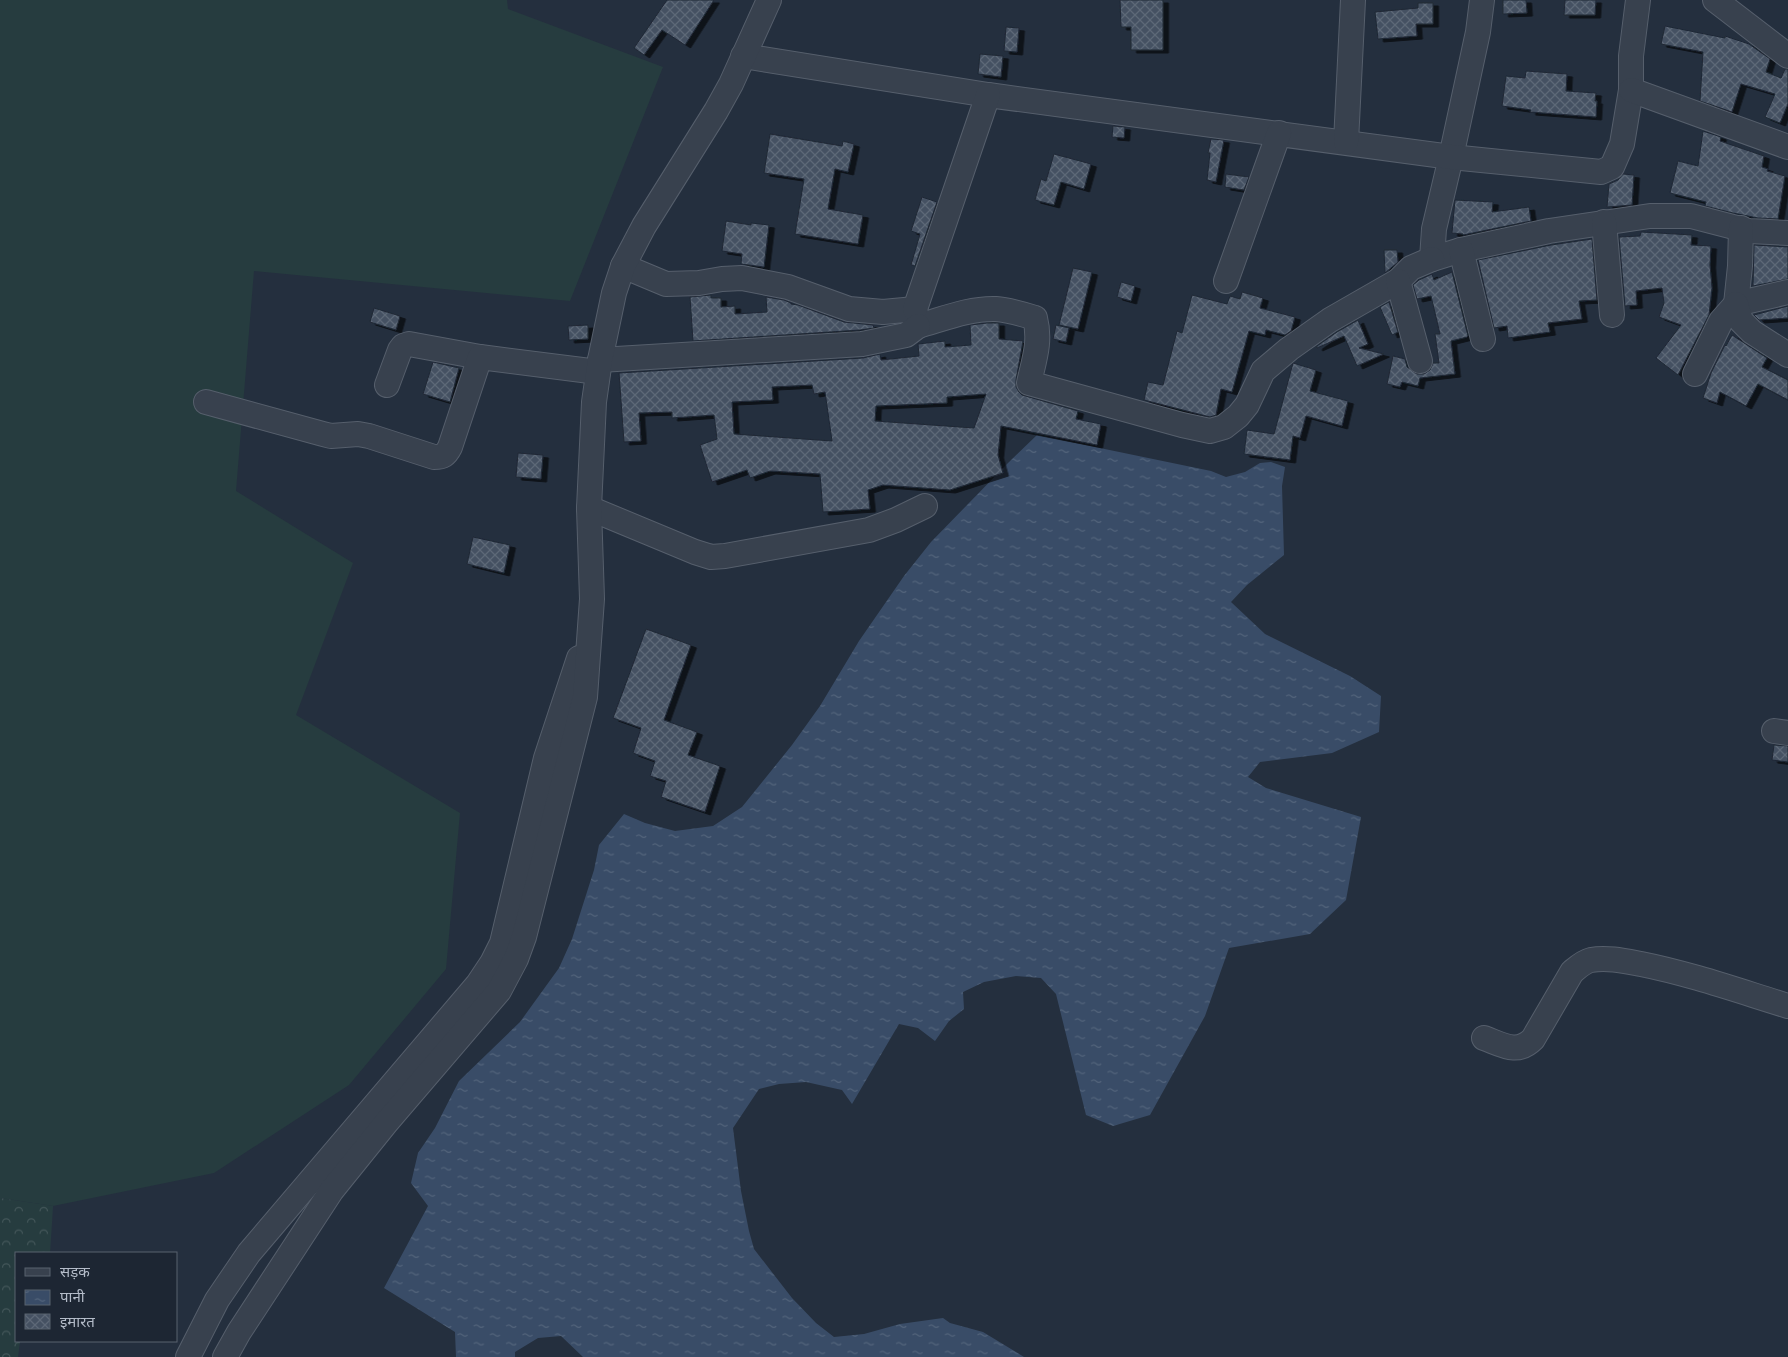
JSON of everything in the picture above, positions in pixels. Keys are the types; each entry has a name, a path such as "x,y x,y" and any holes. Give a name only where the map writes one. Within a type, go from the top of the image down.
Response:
{"street":[{"path":"1346,142 1353,0"},
{"path":"1432,259 1434,229 1478,32 1482,0"},
{"path":"743,56 988,95 1451,157 1600,172 1612,166 1622,144 1631,90 1631,56 1638,0"},
{"path":"1715,0 1788,56"},
{"path":"225,1357 239,1332 332,1190 386,1123 499,991 516,959 524,937 580,722 587,680 592,599 589,508 593,411 599,366 614,293 623,266 644,226 731,84 743,56 761,3"},
{"path":"1631,90 1788,147"},
{"path":"386,384 403,346 416,345 480,357 599,366 862,344 906,335 917,318 988,95"},
{"path":"1226,280 1279,133"},
{"path":"623,266 666,284 699,283 742,278 788,287 849,309 917,318 994,309 1015,311 1035,318 1038,332 1037,347 1029,383 1137,414 1210,431 1224,427 1238,416 1247,405 1263,371 1289,349 1330,320 1398,281 1411,268 1432,259 1461,250 1557,230 1650,216 1691,216 1749,231 1788,233"},
{"path":"1604,222 1612,315"},
{"path":"1741,228 1740,274 1736,304 1741,321 1752,332 1788,355"},
{"path":"1461,250 1483,339"},
{"path":"1398,281 1420,360"},
{"path":"1695,374 1721,321 1736,304 1788,292"},
{"path":"206,402 331,436 358,434 434,457 442,457 447,454 450,447 480,357"},
{"path":"589,508 695,552 711,556 734,554 869,530 925,506"},
{"path":"188,1357 217,1300 249,1252 478,984 492,963 502,943 506,918 552,738 573,679 590,622"},
{"path":"1484,1038 1512,1048 1521,1048 1526,1045 1533,1039 1572,972 1589,960 1601,959 1626,962 1669,970 1788,1006"}],"green space":[{"path":"0,0 507,0 508,9 663,67 570,301 254,271 236,491 353,563 296,715 460,813 446,969 349,1085 214,1173 53,1206 0,1198"},
{"path":"0,1198 53,1206 50,1252 15,1252 15,1342 20,1342 18,1357 0,1357"}],"water":[{"path":"1037,435 1211,471 1226,477 1245,472 1260,463 1271,462 1285,467 1282,486 1284,555 1247,585 1231,602 1265,634 1350,676 1381,696 1379,732 1332,753 1260,762 1248,777 1266,788 1361,817 1346,900 1310,934 1229,948 1205,1016 1150,1115 1113,1126 1086,1115 1056,994 1041,978 1016,976 984,982 963,992 964,1009 949,1021 935,1041 918,1028 899,1024 852,1104 842,1090 806,1082 779,1084 759,1089 733,1128 741,1191 749,1231 754,1249 792,1298 816,1323 834,1337 864,1334 900,1324 943,1318 950,1323 983,1332 1024,1357 583,1357 561,1336 538,1338 515,1352 515,1357 456,1357 455,1332 384,1288 428,1206 411,1183 418,1153 435,1128 459,1081 520,1022 559,968 572,939 594,870 599,845 624,814 645,823 675,831 713,826 742,807 792,745 820,706 859,641 904,576 931,542"}],"building":[{"path":"667,0 714,0 685,45 662,30 644,55 634,48"},
{"path":"1120,0 1163,0 1163,50 1131,50 1131,27 1121,27"},
{"path":"1503,0 1526,0 1527,13 1503,14"},
{"path":"1565,0 1596,0 1595,15 1564,15"},
{"path":"1418,3 1433,3 1433,24 1416,24 1417,36 1378,39 1375,12 1418,8"},
{"path":"1665,26 1725,38 1725,36 1749,44 1770,59 1766,72 1781,78 1785,69 1788,69 1788,104 1780,123 1765,117 1775,94 1741,84 1732,112 1700,101 1703,52 1661,44"},
{"path":"1006,27 1019,28 1017,52 1004,51"},
{"path":"980,54 1003,56 1001,77 978,74"},
{"path":"1526,71 1567,74 1566,91 1596,93 1596,117 1530,112 1531,110 1502,106 1506,76 1525,78"},
{"path":"1113,126 1125,127 1124,138 1112,137"},
{"path":"1703,131 1721,137 1720,141 1764,156 1762,167 1768,169 1767,171 1785,176 1778,219 1758,218 1733,213 1705,206 1706,202 1670,193 1678,161 1698,166"},
{"path":"770,134 842,146 843,141 854,144 848,172 835,169 828,209 863,215 858,244 795,234 804,179 764,173"},
{"path":"1211,139 1224,140 1216,182 1207,180 1210,153 1208,153"},
{"path":"1054,154 1091,164 1084,189 1061,182 1054,205 1035,200 1041,179 1046,181"},
{"path":"1226,174 1249,177 1244,190 1225,187"},
{"path":"1623,174 1634,175 1632,205 1607,207 1609,184 1618,180"},
{"path":"922,197 937,202 915,266 911,265 920,234 911,231"},
{"path":"1455,200 1493,202 1492,212 1529,207 1531,221 1463,235 1452,233"},
{"path":"726,221 751,225 751,223 769,225 764,267 741,264 742,254 722,251"},
{"path":"1641,232 1692,235 1691,245 1711,246 1712,288 1709,315 1678,375 1656,358 1681,325 1659,317 1664,303 1662,288 1636,291 1637,305 1625,306 1619,237 1640,236"},
{"path":"1592,239 1597,300 1579,301 1582,319 1548,323 1550,332 1508,338 1507,326 1494,328 1478,260 1551,245"},
{"path":"1754,245 1788,247 1788,279 1753,286"},
{"path":"1384,250 1397,250 1398,262 1385,273"},
{"path":"1073,268 1092,272 1078,329 1059,325"},
{"path":"1452,272 1468,336 1451,341 1455,374 1420,378 1418,386 1402,382 1400,387 1387,384 1393,356 1405,359 1407,367 1417,374 1424,374 1430,370 1433,363 1439,363 1435,334 1440,334 1431,296 1417,299 1413,285 1432,274 1434,280"},
{"path":"1121,282 1135,286 1131,301 1117,297"},
{"path":"1242,292 1263,298 1260,308 1295,317 1291,331 1285,335 1266,330 1265,335 1249,331 1232,392 1221,389 1216,415 1210,417 1144,400 1148,382 1163,385 1177,331 1182,333 1192,295 1227,304 1230,296 1240,299"},
{"path":"711,295 711,298 721,298 721,307 735,306 735,314 767,312 766,297 784,300 844,322 873,325 874,328 693,341 690,297"},
{"path":"1389,302 1398,332 1392,335 1380,307"},
{"path":"1788,306 1788,318 1759,320 1754,315"},
{"path":"374,308 400,316 396,330 370,322"},
{"path":"1358,320 1368,344 1359,348 1384,354 1357,366 1344,336 1317,348 1317,346 1337,332"},
{"path":"999,323 999,339 1023,341 1016,380 1016,387 1019,392 1022,395 1078,411 1076,419 1101,424 1097,445 1001,426 998,455 1003,473 950,490 883,485 868,490 870,509 823,512 820,474 770,471 750,478 747,470 712,482 700,445 717,439 714,415 672,418 672,412 639,413 641,441 624,442 619,373 863,358 880,354 881,360 919,356 918,344 945,341 945,347 971,345 970,325","holes":["812,385 814,394 825,392 832,441 734,434 732,402 773,400 772,387","986,394 974,428 875,421 876,406 947,403 947,397"]},
{"path":"588,325 588,339 569,340 568,326"},
{"path":"1056,325 1069,328 1066,342 1053,339"},
{"path":"1732,335 1767,358 1762,367 1788,380 1788,400 1758,384 1746,406 1720,392 1717,403 1703,398 1711,373"},
{"path":"433,362 459,368 450,402 423,394"},
{"path":"1293,363 1316,370 1310,391 1348,401 1342,426 1306,416 1300,438 1293,436 1290,460 1244,454 1247,430 1274,434"},
{"path":"518,453 543,455 541,479 516,477"},
{"path":"473,537 510,545 504,573 467,564"},
{"path":"646,629 691,645 664,720 697,732 688,755 720,766 705,812 661,797 666,781 650,776 655,761 633,753 641,728 613,718"},
{"path":"1774,745 1788,746 1788,762 1772,760"}]}
